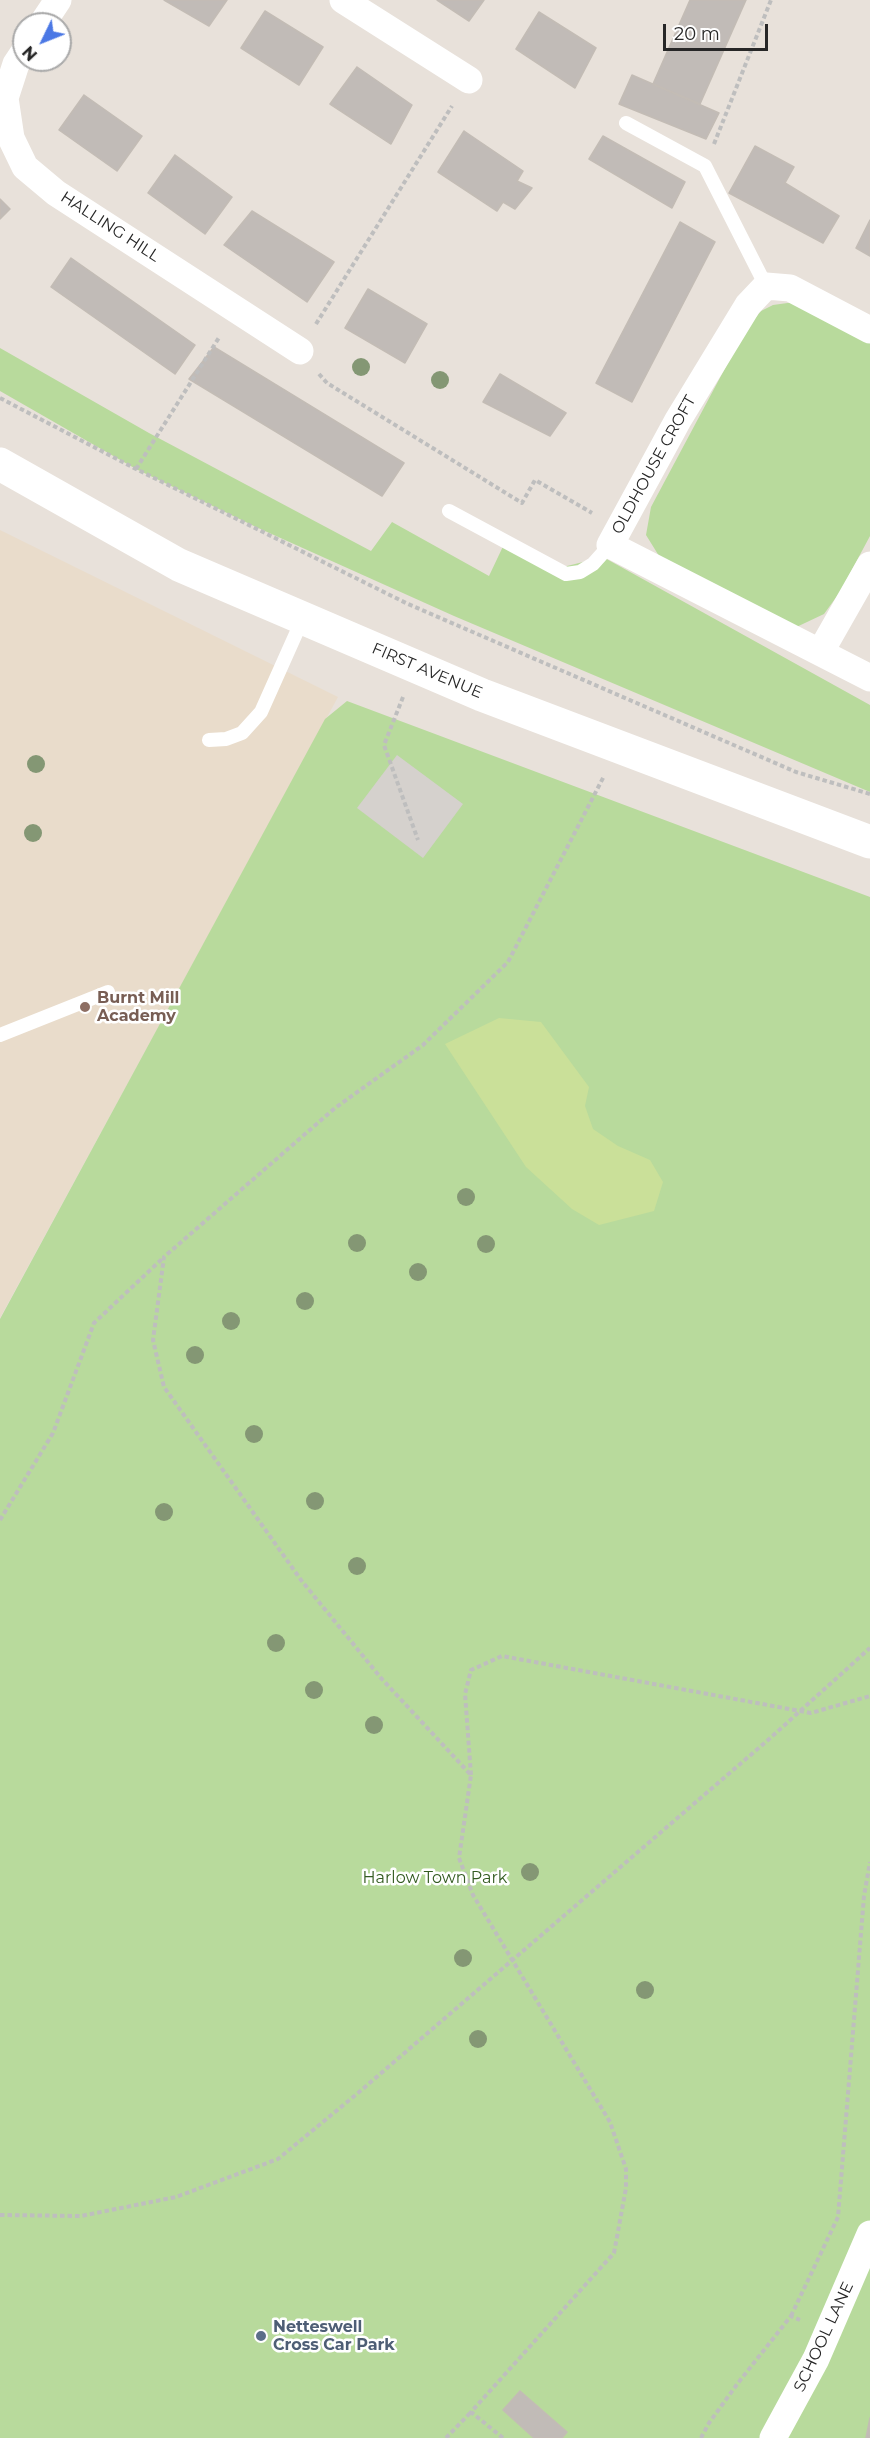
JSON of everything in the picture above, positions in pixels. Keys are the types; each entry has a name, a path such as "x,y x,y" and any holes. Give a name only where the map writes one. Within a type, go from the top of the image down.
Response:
{"street":[{"path":"343,0 469,80"},
{"name":"HALLING HILL","path":"13,72 5,98 11,138 25,167 56,192 300,351"},
{"path":"766,286 790,288 870,330"},
{"name":"OLDHOUSE CROFT","path":"766,286 748,305 684,410 614,536 870,678"},
{"name":"FIRST AVENUE","path":"0,464 179,565 482,695 870,842"},
{"path":"821,651 870,565"},
{"name":"SCHOOL LANE","path":"773,2438 816,2360 870,2234"}],"lane":[{"path":"626,123 705,166 766,286"},
{"path":"449,511 566,574 580,572 593,564 614,536"},
{"path":"209,740 226,739 242,733 261,712 303,618"},
{"path":"0,1035 108,992"}],"path":[{"path":"705,166 771,0"},
{"path":"469,80 300,351 327,383 522,503 535,480 614,536"},
{"path":"136,469 237,310"},
{"path":"0,398 136,469 408,604 796,772 870,794"},
{"path":"405,694 384,745 418,840"},
{"path":"0,1520 53,1434 93,1323 164,1257 335,1108 423,1045 508,962 618,747"},
{"path":"164,1257 153,1340 164,1388 301,1580 381,1678 471,1774"},
{"path":"0,2215 81,2216 176,2198 278,2159 358,2093 768,1740 870,1648"},
{"path":"446,2438 614,2253 626,2188 626,2169 610,2122 473,1896 459,1858 471,1774 465,1694 471,1670 502,1656 811,1713 870,1696"},
{"path":"701,2438 738,2383 791,2316 838,2217 864,1896 870,1862"},
{"path":"791,2316 828,2332"},
{"path":"471,2412 503,2438"}],"shaded area":[{"name":"Burnt Mill Academy","path":"0,530 338,697 0,1318"},
{"path":"397,755 463,804 423,858 357,808"}],"green space":[{"path":"802,301 870,338 870,536 840,592 824,614 788,631 664,564 646,535 651,507 746,329 761,311 773,305"},
{"path":"0,348 149,433 371,551 392,522 489,576 507,538 563,567 603,557 870,705 870,792 454,616 256,527 136,469 0,391"},
{"name":"Harlow Town Park","path":"347,701 870,897 870,2438 0,2438 0,1319 325,719"},
{"path":"499,1018 541,1022 589,1087 585,1106 593,1129 618,1146 650,1160 663,1182 654,1211 599,1225 572,1209 526,1167 445,1044"}],"building":[{"path":"164,0 227,0 209,26"},
{"path":"437,0 484,0 469,21"},
{"path":"690,0 746,0 700,104 653,84"},
{"path":"265,11 323,47 299,85 241,48"},
{"path":"539,12 596,48 575,88 516,49"},
{"path":"357,67 412,105 391,144 330,104"},
{"path":"632,75 719,113 706,139 619,104"},
{"path":"84,95 142,136 117,171 59,130"},
{"path":"464,131 523,171 517,181 532,188 515,209 503,202 497,211 438,172"},
{"path":"603,136 685,182 672,208 589,159"},
{"path":"755,146 794,167 785,183 839,216 823,243 729,193"},
{"path":"175,155 232,197 205,234 148,193"},
{"path":"0,199 10,209 0,219"},
{"path":"252,211 334,262 307,302 224,245"},
{"path":"870,220 870,256 856,248"},
{"path":"680,222 715,242 632,402 596,383"},
{"path":"71,258 195,345 175,374 51,287"},
{"path":"368,289 427,324 405,363 345,328"},
{"path":"214,347 404,463 382,496 189,379"},
{"path":"500,374 566,413 550,436 483,402"},
{"path":"520,2391 567,2432 562,2438 534,2438 503,2410"},
{"path":"870,2418 870,2438 866,2438"}],"place":[{"name":"Burnt Mill Academy","path":"85,1007"},
{"name":"Netteswell Cross Car Park","path":"261,2336"}]}
